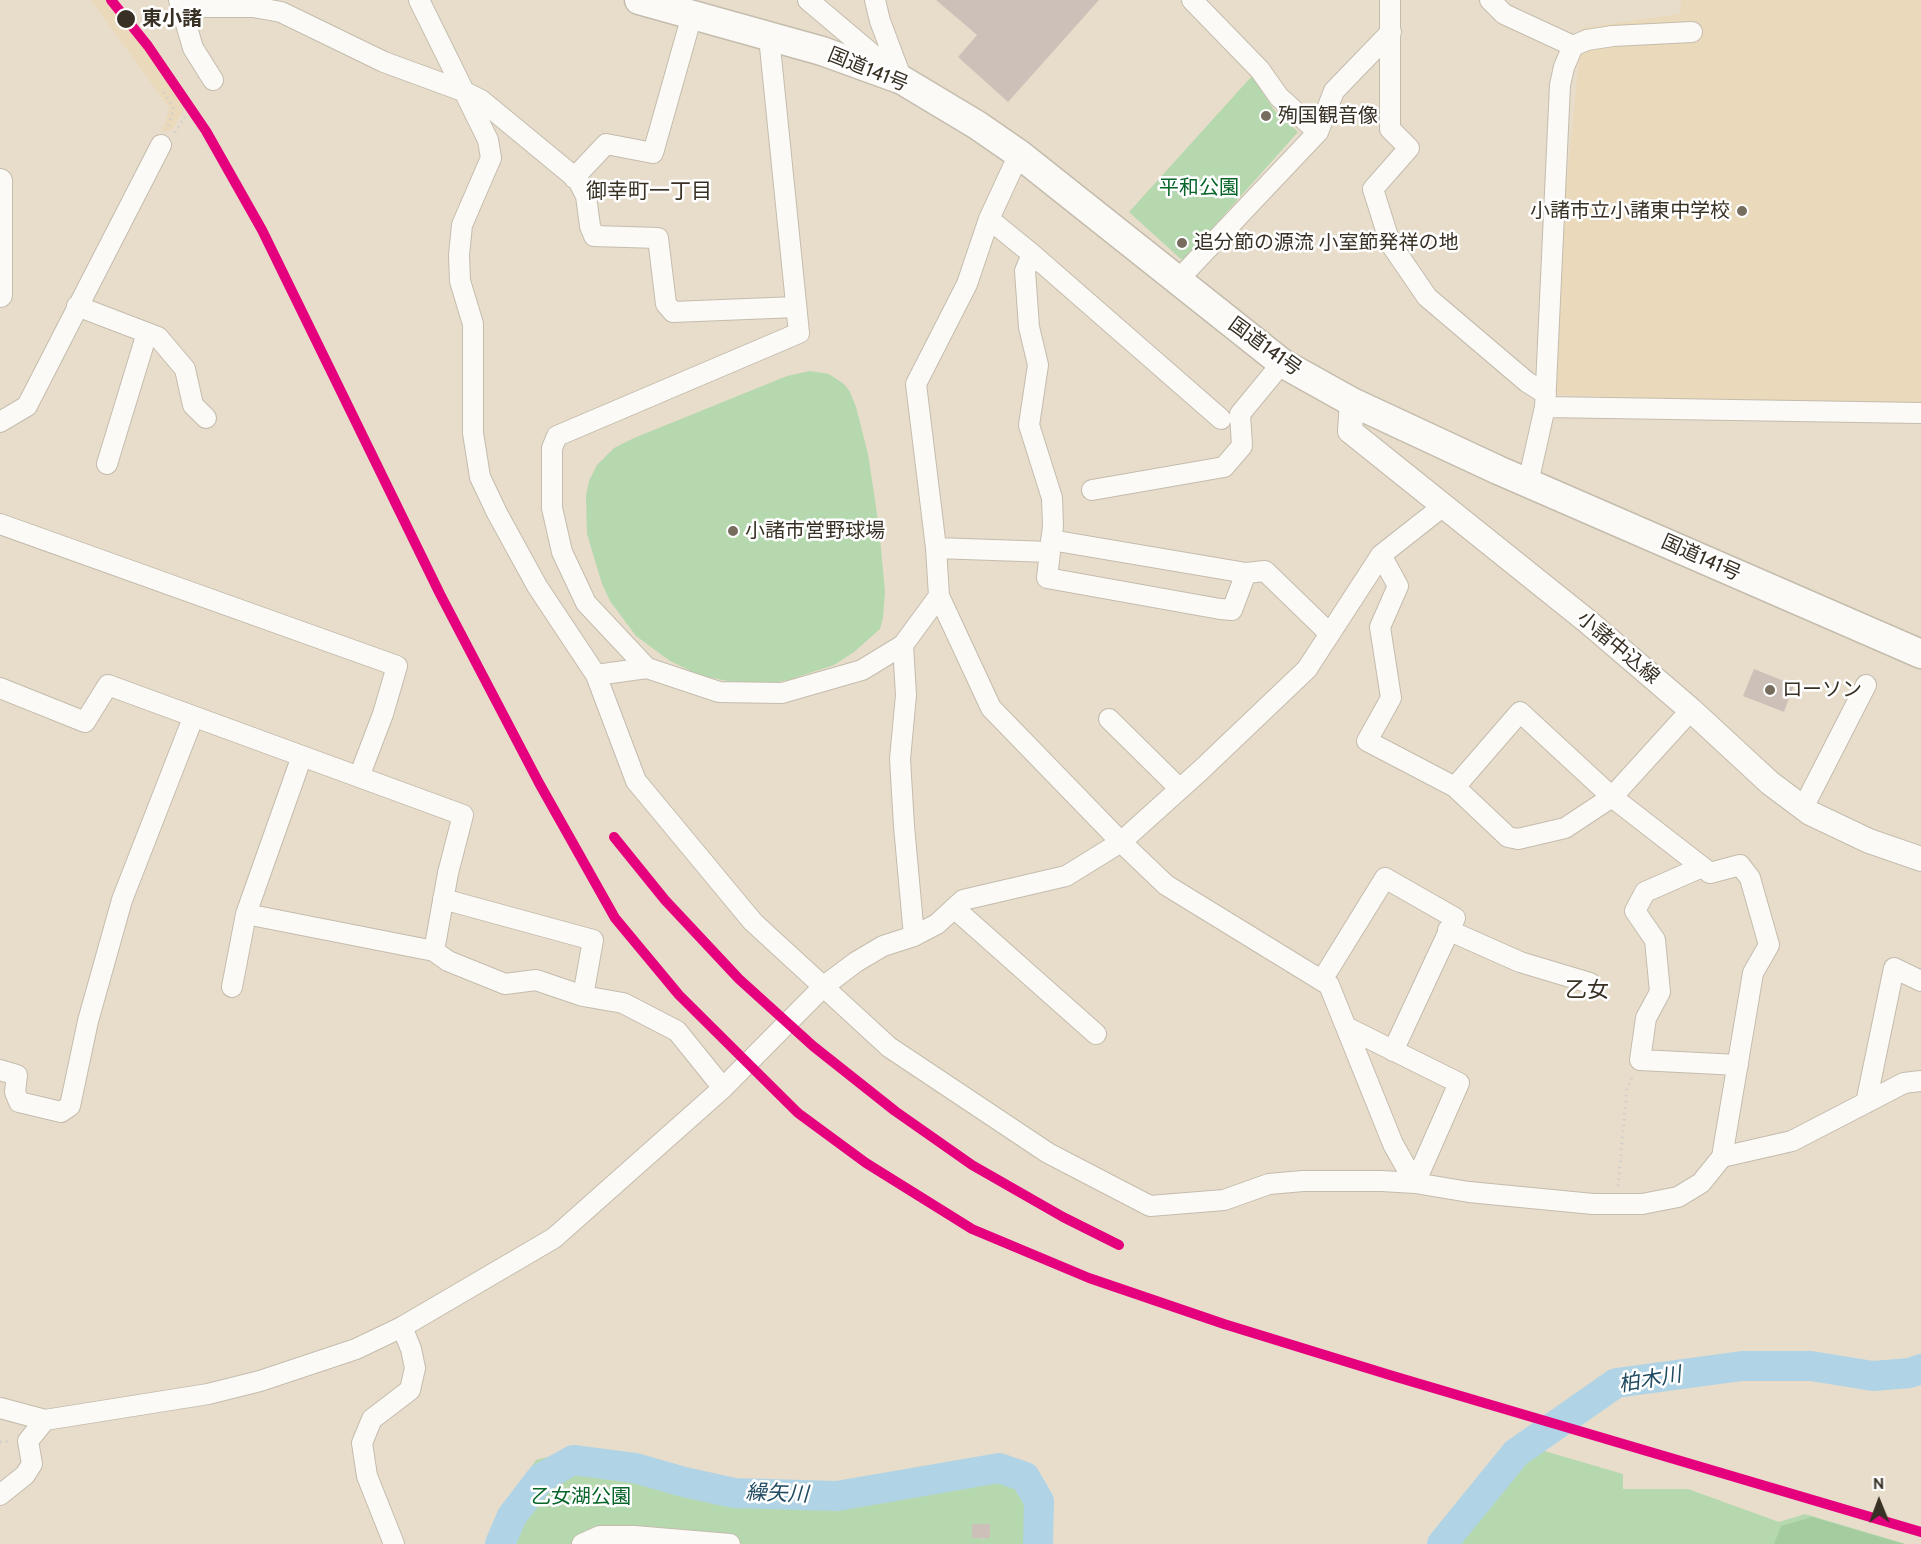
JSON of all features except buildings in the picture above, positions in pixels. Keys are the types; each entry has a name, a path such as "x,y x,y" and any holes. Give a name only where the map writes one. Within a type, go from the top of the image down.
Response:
{"highway":[{"name":"国道141号","path":"639,0 822,51 902,80 977,124 1019,154 1282,363 1352,402 1528,483 1921,654"}],"main road":[{"path":"0,181 0,296"},
{"name":"小諸中込線","path":"1352,402 1350,430 1442,507 1587,621 1691,710 1770,783 1803,808 1869,841 1921,859"}],"street":[{"path":"419,0 488,140 491,158 462,225 459,255 460,281 473,324 473,433 480,477 537,586 596,675 636,781 753,922 889,1047 1048,1153 1150,1206 1224,1200 1269,1184 1303,1181 1382,1180 1480,1193 1593,1204 1642,1204 1678,1197 1701,1183 1722,1157 1753,973 1769,945 1750,878 1740,865 1710,873 1612,797 1520,712 1455,787"},
{"path":"808,0 902,80"},
{"path":"875,0 880,21 902,80"},
{"path":"1191,0 1260,70 1279,97 1318,132"},
{"path":"1390,0 1390,129 1409,148 1373,189 1390,243 1427,297 1527,382 1546,401 1921,413"},
{"path":"1490,0 1504,14 1573,46"},
{"path":"213,80 193,48 180,4 253,7 281,12 384,62 463,91 481,100 578,180 586,195 590,226 594,236 658,238 666,304 673,312 796,307"},
{"path":"574,178 606,144 653,153 692,15"},
{"path":"1177,281 1318,132 1334,91 1391,32"},
{"path":"1528,483 1546,401 1560,85 1564,67 1573,46 1587,40 1613,36 1692,32"},
{"path":"646,668 586,603 562,552 552,508 552,448 557,436 799,333 786,186 769,37"},
{"path":"0,422 27,406 76,306 168,139"},
{"path":"1019,154 989,219 967,284 916,384 936,548 939,596 991,708 1121,842 1166,885 1329,985 1393,1144 1415,1183"},
{"path":"989,219 1221,419"},
{"path":"1032,254 1025,271 1029,327 1038,365 1029,425 1052,498 1053,526 1047,578 1232,610 1246,573"},
{"path":"76,306 158,337 185,369 193,405 206,418"},
{"path":"107,464 147,333"},
{"path":"1092,490 1224,467 1242,446 1240,414 1282,363"},
{"path":"0,1408 45,1420 208,1394 260,1381 356,1349 402,1327 554,1238 728,1083 824,986 856,962 883,946 914,936 937,924 963,900 1066,876 1121,842 1307,669 1381,555 1442,507"},
{"path":"0,524 397,666 383,714 359,777"},
{"path":"936,548 1051,546 1246,573 1265,571 1329,633"},
{"path":"1381,555 1398,586 1380,627 1391,698 1367,741 1455,787 1508,837 1518,839 1565,828 1612,797 1691,710"},
{"path":"596,675 646,668 719,692 782,693 862,670 903,645 939,596"},
{"path":"903,645 906,695 900,759 914,936"},
{"path":"0,688 84,722 108,685 463,815 448,873 434,951"},
{"path":"1803,808 1866,685"},
{"path":"0,1070 17,1076 15,1092 19,1102 61,1112 70,1106 88,1021 122,900 194,718"},
{"path":"1109,719 1180,789"},
{"path":"232,987 246,914 302,756"},
{"path":"1702,867 1645,892 1635,911 1656,940 1660,992 1646,1017 1641,1060 1738,1065"},
{"path":"1322,980 1385,878 1455,918 1393,1051"},
{"path":"443,899 593,940 583,996"},
{"path":"954,908 1096,1034"},
{"path":"246,914 434,951 448,961 506,984 536,980 583,996 622,1003 676,1031 728,1083"},
{"path":"1448,930 1520,962 1590,983"},
{"path":"1866,1103 1894,968 1921,981"},
{"path":"1347,1027 1459,1083 1415,1183"},
{"path":"1722,1157 1792,1141 1904,1083 1921,1081"},
{"path":"394,1544 367,1476 362,1443 372,1419 410,1390 415,1368 411,1349 402,1327"},
{"path":"0,1495 29,1470 32,1464 28,1441 45,1420"},
{"path":"582,1544 600,1536 634,1536 730,1544"}],"path":[{"path":"164,92 174,109 168,139"},
{"path":"168,139 185,116"},
{"path":"1616,1204 1627,1088 1641,1060"},
{"path":"983,1538 983,1544"}],"shaded area":[{"name":"東小諸","path":"91,0 117,0 156,49 190,99 172,130 161,132 170,109"},
{"name":"小諸市立小諸東中学校","path":"1681,0 1921,0 1921,413 1546,394 1582,28 1680,14"}],"green space":[{"name":"平和公園","path":"1252,76 1274,110 1298,132 1183,261 1129,212"},
{"name":"小諸市営野球場","path":"810,371 829,374 844,384 856,407 868,454 879,527 885,592 880,629 854,652 834,665 788,680 766,684 737,683 699,675 670,661 636,636 610,601 602,584 587,534 586,496 589,481 597,465 614,448 634,438 787,376"},
{"path":"1517,1443 1623,1474 1623,1489 1688,1489 1779,1522 1805,1514 1906,1544 1427,1544 1461,1511"},
{"name":"乙女湖公園","path":"579,1449 746,1483 869,1482 989,1458 1027,1463 1040,1484 1051,1513 1052,1544 488,1544 505,1506 536,1460"},
{"path":"1812,1517 1904,1544 1774,1544 1781,1526"}],"waterway":[{"name":"柏木川","path":"1442,1544 1516,1453 1616,1383 1742,1366 1811,1366 1873,1376 1910,1373 1921,1369"},
{"name":"繰矢川","path":"500,1544 512,1516 541,1478 573,1460 635,1468 734,1493 837,1496 999,1468 1025,1477 1039,1501 1038,1544"}],"transit line":[{"path":"111,0 148,46 206,131 262,230 440,594 539,783 615,918 679,995 798,1113 866,1163 972,1229 1089,1278 1224,1324 1393,1376 1921,1532"},
{"path":"614,837 665,900 739,979 813,1046 895,1111 972,1165 1063,1217 1119,1245"}],"place":[{"name":"東小諸","path":"126,19"},
{"name":"殉国観音像","path":"1266,116"},
{"name":"小諸市立小諸東中学校","path":"1742,211"},
{"name":"追分節の源流 小室節発祥の地","path":"1182,243"},
{"name":"小諸市営野球場","path":"733,531"},
{"name":"ローソン","path":"1770,690"}],"district":[{"name":"御幸町一丁目","path":"649,192"},
{"name":"乙女","path":"1587,991"}]}
